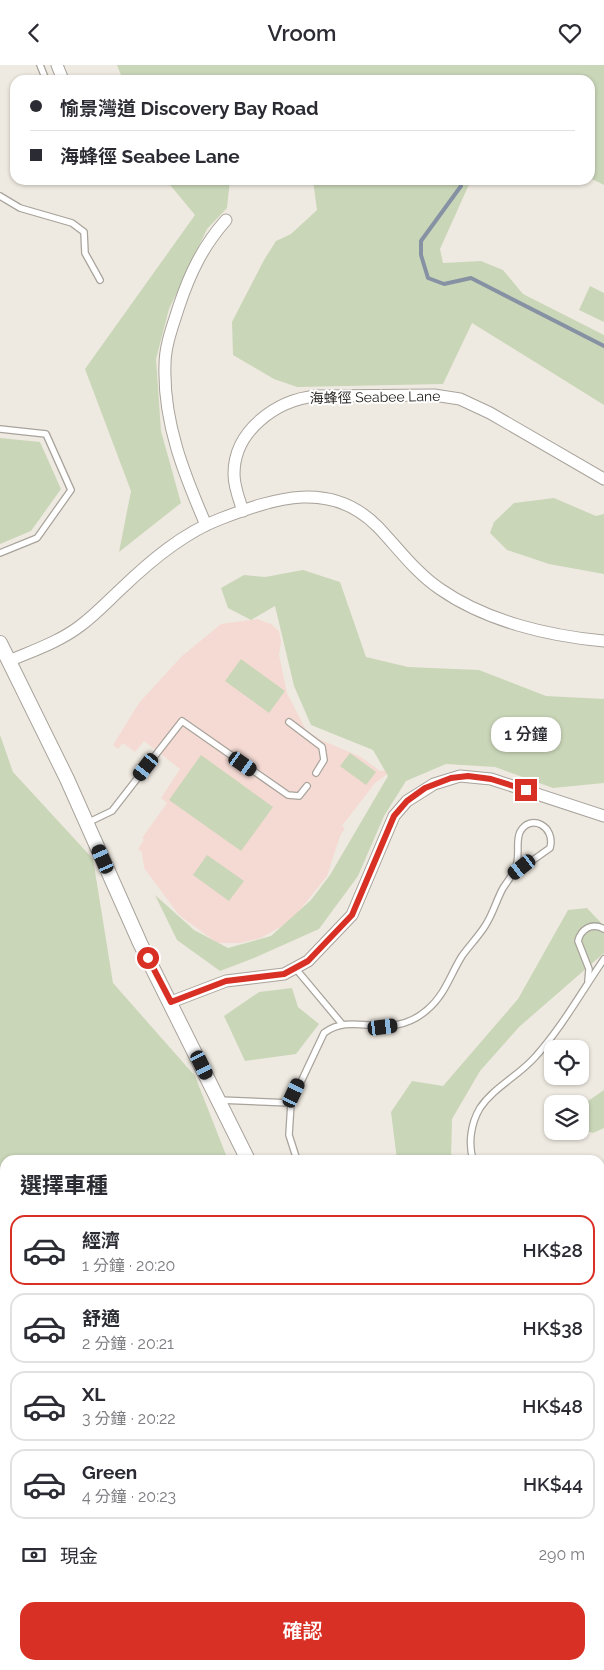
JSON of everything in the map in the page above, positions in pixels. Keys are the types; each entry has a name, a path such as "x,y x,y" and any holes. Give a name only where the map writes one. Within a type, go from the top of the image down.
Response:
{"street":[{"path":"206,525 180,464 167,403 165,364 169,339 188,278 197,259 226,220"},
{"name":"海蜂徑 Seabee Lane","path":"243,511 235,483 234,467 239,451 248,434 264,417 280,406 298,399 316,396 434,395 460,399 490,413 604,479"},
{"path":"9,661 80,627 145,566 206,525 243,511 295,497 318,497 340,502 370,519 428,580 466,604 536,629 604,641"},
{"path":"0,643 87,823 122,905 246,1155"},
{"path":"171,1002 226,981 284,974 296,969 315,955 352,915 394,816 407,801 425,788 451,778 484,777 604,816"}],"lane":[{"path":"0,196 20,208 72,223 84,231 84,253 100,280"},
{"path":"0,429 46,434 71,490 37,538 0,553"},
{"path":"87,823 112,811 182,721 288,795 299,796 307,786"},
{"path":"289,722 322,747 324,761 316,773"},
{"path":"295,1155 289,1135 291,1103 321,1038 332,1027 342,1024 395,1026 417,1018 426,1011 442,994 462,956 486,925 518,861 520,832 525,826 532,823 546,827 551,834 550,848 512,875"},
{"path":"587,985 590,977 589,969 578,941 585,929 592,926 604,929"},
{"path":"473,1155 471,1138 474,1123 480,1109 490,1096 536,1056 604,959"},
{"path":"296,969 342,1024"},
{"path":"219,1100 291,1103"}],"shaded area":[{"path":"257,619 271,624 279,631 281,641 279,655 287,693 306,730 321,740 361,757 380,771 393,770 375,783 342,826 345,828 340,836 327,876 296,915 287,923 261,938 239,943 217,943 179,915 144,868 142,852 138,849 144,840 142,838 167,803 161,798 180,769 144,741 135,752 123,743 118,749 113,745 139,703 181,657 221,624"}],"green space":[{"path":"117,65 604,65 604,185 595,180 595,75 121,75"},
{"path":"170,185 229,185 227,208 207,229 169,309 156,359 161,431 181,503 119,552 131,491 85,369 195,215"},
{"path":"314,185 469,185 440,249 443,263 481,261 503,270 523,294 604,335 604,405 472,323 443,384 297,387 274,379 233,355 232,322 264,260 276,241 291,234 317,210"},
{"path":"590,286 604,293 604,322 579,310"},
{"path":"0,438 40,442 61,489 31,531 0,544"},
{"path":"554,498 596,516 604,514 604,574 549,564 507,550 490,533 494,522 514,503"},
{"path":"303,570 340,582 366,657 408,667 479,670 546,696 604,699 604,783 553,788 495,767 446,764 406,781 384,816 358,876 319,929 220,971 177,940 155,895 194,930 228,948 271,936 311,900 330,875 388,776 373,750 311,725 294,686 275,606 251,620 228,608 221,588 244,575 265,577"},
{"path":"241,659 285,691 269,713 225,681"},
{"path":"0,735 13,772 93,859 113,983 195,1076 226,1155 0,1155"},
{"path":"350,753 376,772 366,785 340,766"},
{"path":"201,755 273,807 241,851 169,800"},
{"path":"207,855 244,881 229,901 193,875"},
{"path":"587,908 604,926 604,953 519,1027 480,1071 452,1119 451,1155 396,1155 391,1112 412,1081 443,1086 518,999 568,910"},
{"path":"292,988 298,1007 319,1024 296,1054 245,1061 224,1016 259,992"},
{"path":"604,1090 604,1128 593,1133 589,1132 589,1100"}],"waterway":[{"path":"461,185 421,241 421,255 428,278 444,284 471,278 604,346"}],"route":[{"path":"148,958 171,1002 226,981 284,974 296,969 308,961 352,915 394,816 407,801 425,788 451,778 460,777 491,779 526,790"}]}
